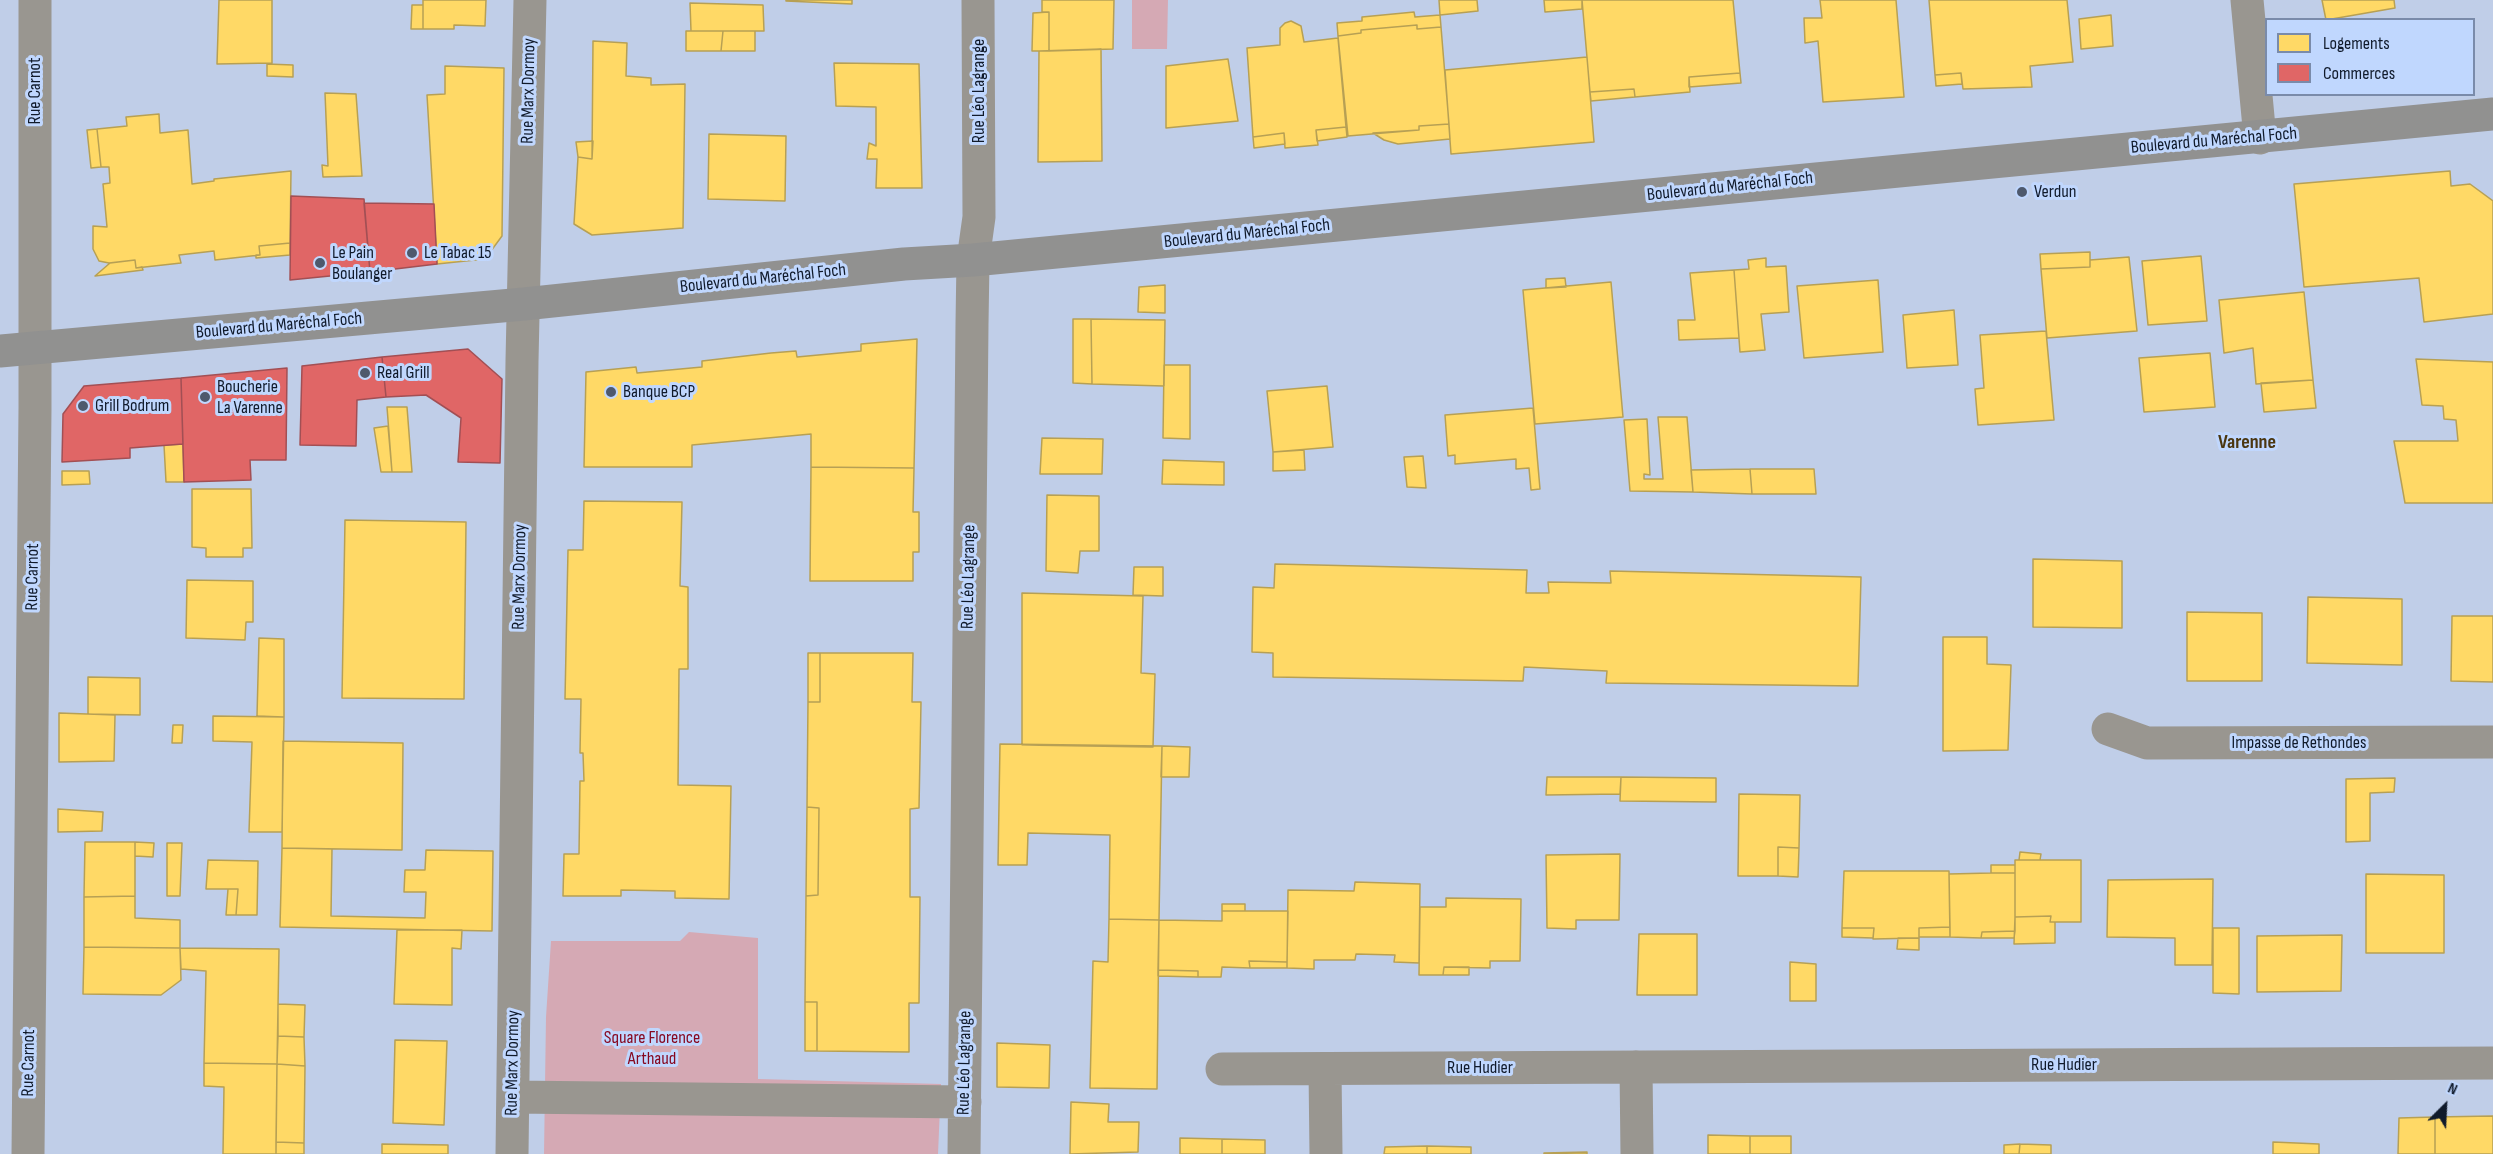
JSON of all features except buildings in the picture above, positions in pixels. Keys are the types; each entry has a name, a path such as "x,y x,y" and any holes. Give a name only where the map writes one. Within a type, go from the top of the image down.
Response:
{"main road":[{"name":"Boulevard du Maréchal Foch","path":"0,351 524,304 904,264 974,260 2493,114"}],"street":[{"name":"Rue Carnot","path":"28,1154 35,0"},
{"name":"Rue Marx Dormoy","path":"512,1154 530,0"},
{"name":"Rue Léo Lagrange","path":"964,1154 974,260 979,217 978,0"},
{"path":"2247,0 2260,138"},
{"name":"Impasse de Rethondes","path":"2108,729 2147,743 2493,742"},
{"name":"Rue Hudier","path":"1222,1069 2493,1063"},
{"path":"1636,1067 1637,1154"},
{"path":"1325,1069 1326,1154"},
{"path":"513,1097 964,1102"}],"green space":[{"path":"1132,0 1168,0 1167,49 1132,49"},
{"name":"Square Florence Arthaud","path":"689,932 758,938 758,1079 941,1084 938,1154 544,1154 546,1017 551,941 680,941"}],"place":[{"name":"Verdun","path":"2022,192"},
{"name":"Le Tabac 15","path":"412,253"},
{"name":"Le Pain Boulanger","path":"320,263"},
{"name":"Real Grill","path":"365,373"},
{"name":"Banque BCP","path":"611,392"},
{"name":"Boucherie La Varenne","path":"205,397"},
{"name":"Grill Bodrum","path":"83,406"}],"district":[{"name":"Varenne","path":"2247,443"}]}
